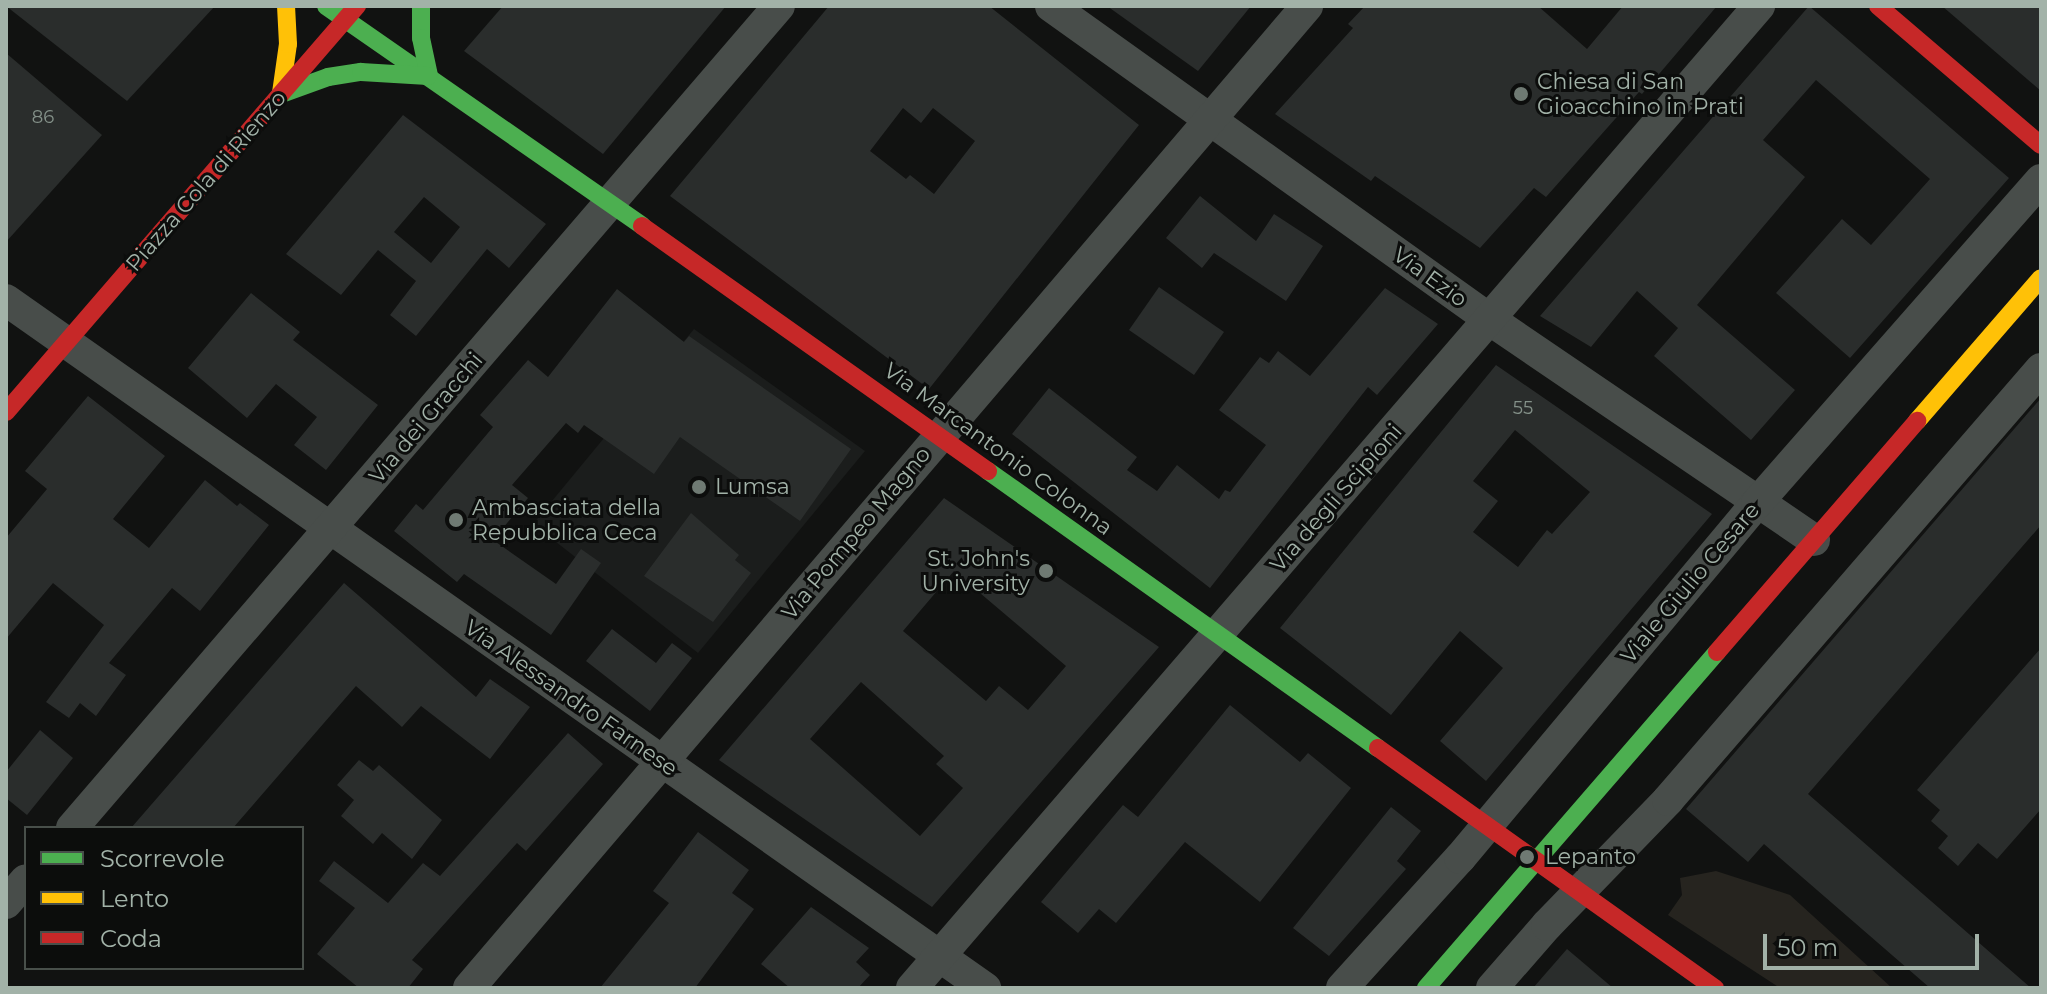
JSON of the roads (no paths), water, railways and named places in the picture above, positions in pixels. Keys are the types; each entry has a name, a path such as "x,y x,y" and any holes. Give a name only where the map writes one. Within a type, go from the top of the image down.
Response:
{"street":[{"path":"286,6 288,44 281,93 344,74 382,72 429,76"},
{"path":"326,6 352,13 429,76"},
{"path":"421,6 421,38 429,76"},
{"name":"Via dei Gracchi","path":"74,826 333,529 779,6"},
{"name":"Via Ezio","path":"1051,6 1489,319 1814,540"},
{"name":"Via Pompeo Magno","path":"469,988 1307,6"},
{"name":"Via degli Scipioni","path":"912,988 1759,6"},
{"path":"1878,6 2041,145"},
{"name":"Piazza Cola di Rienzo","path":"6,412 352,13"},
{"name":"Via Marcantonio Colonna","path":"429,76 1715,988"},
{"name":"Viale Giulio Cesare","path":"1342,988 1488,826 1757,503 2041,180"},
{"path":"1426,988 2041,278"},
{"path":"6,300 57,354"},
{"name":"Via Alessandro Farnese","path":"57,354 160,405 661,762 985,988"},
{"path":"1492,988 1547,925 1668,800 2041,369"},
{"path":"6,903 24,882"}],"place":[{"name":"Chiesa di San Gioacchino in Prati","path":"1521,94"},
{"name":"Lumsa","path":"699,487"},
{"name":"Ambasciata della Repubblica Ceca","path":"456,520"},
{"name":"St. John's University","path":"1046,571"},
{"name":"Lepanto","path":"1527,857"}]}
